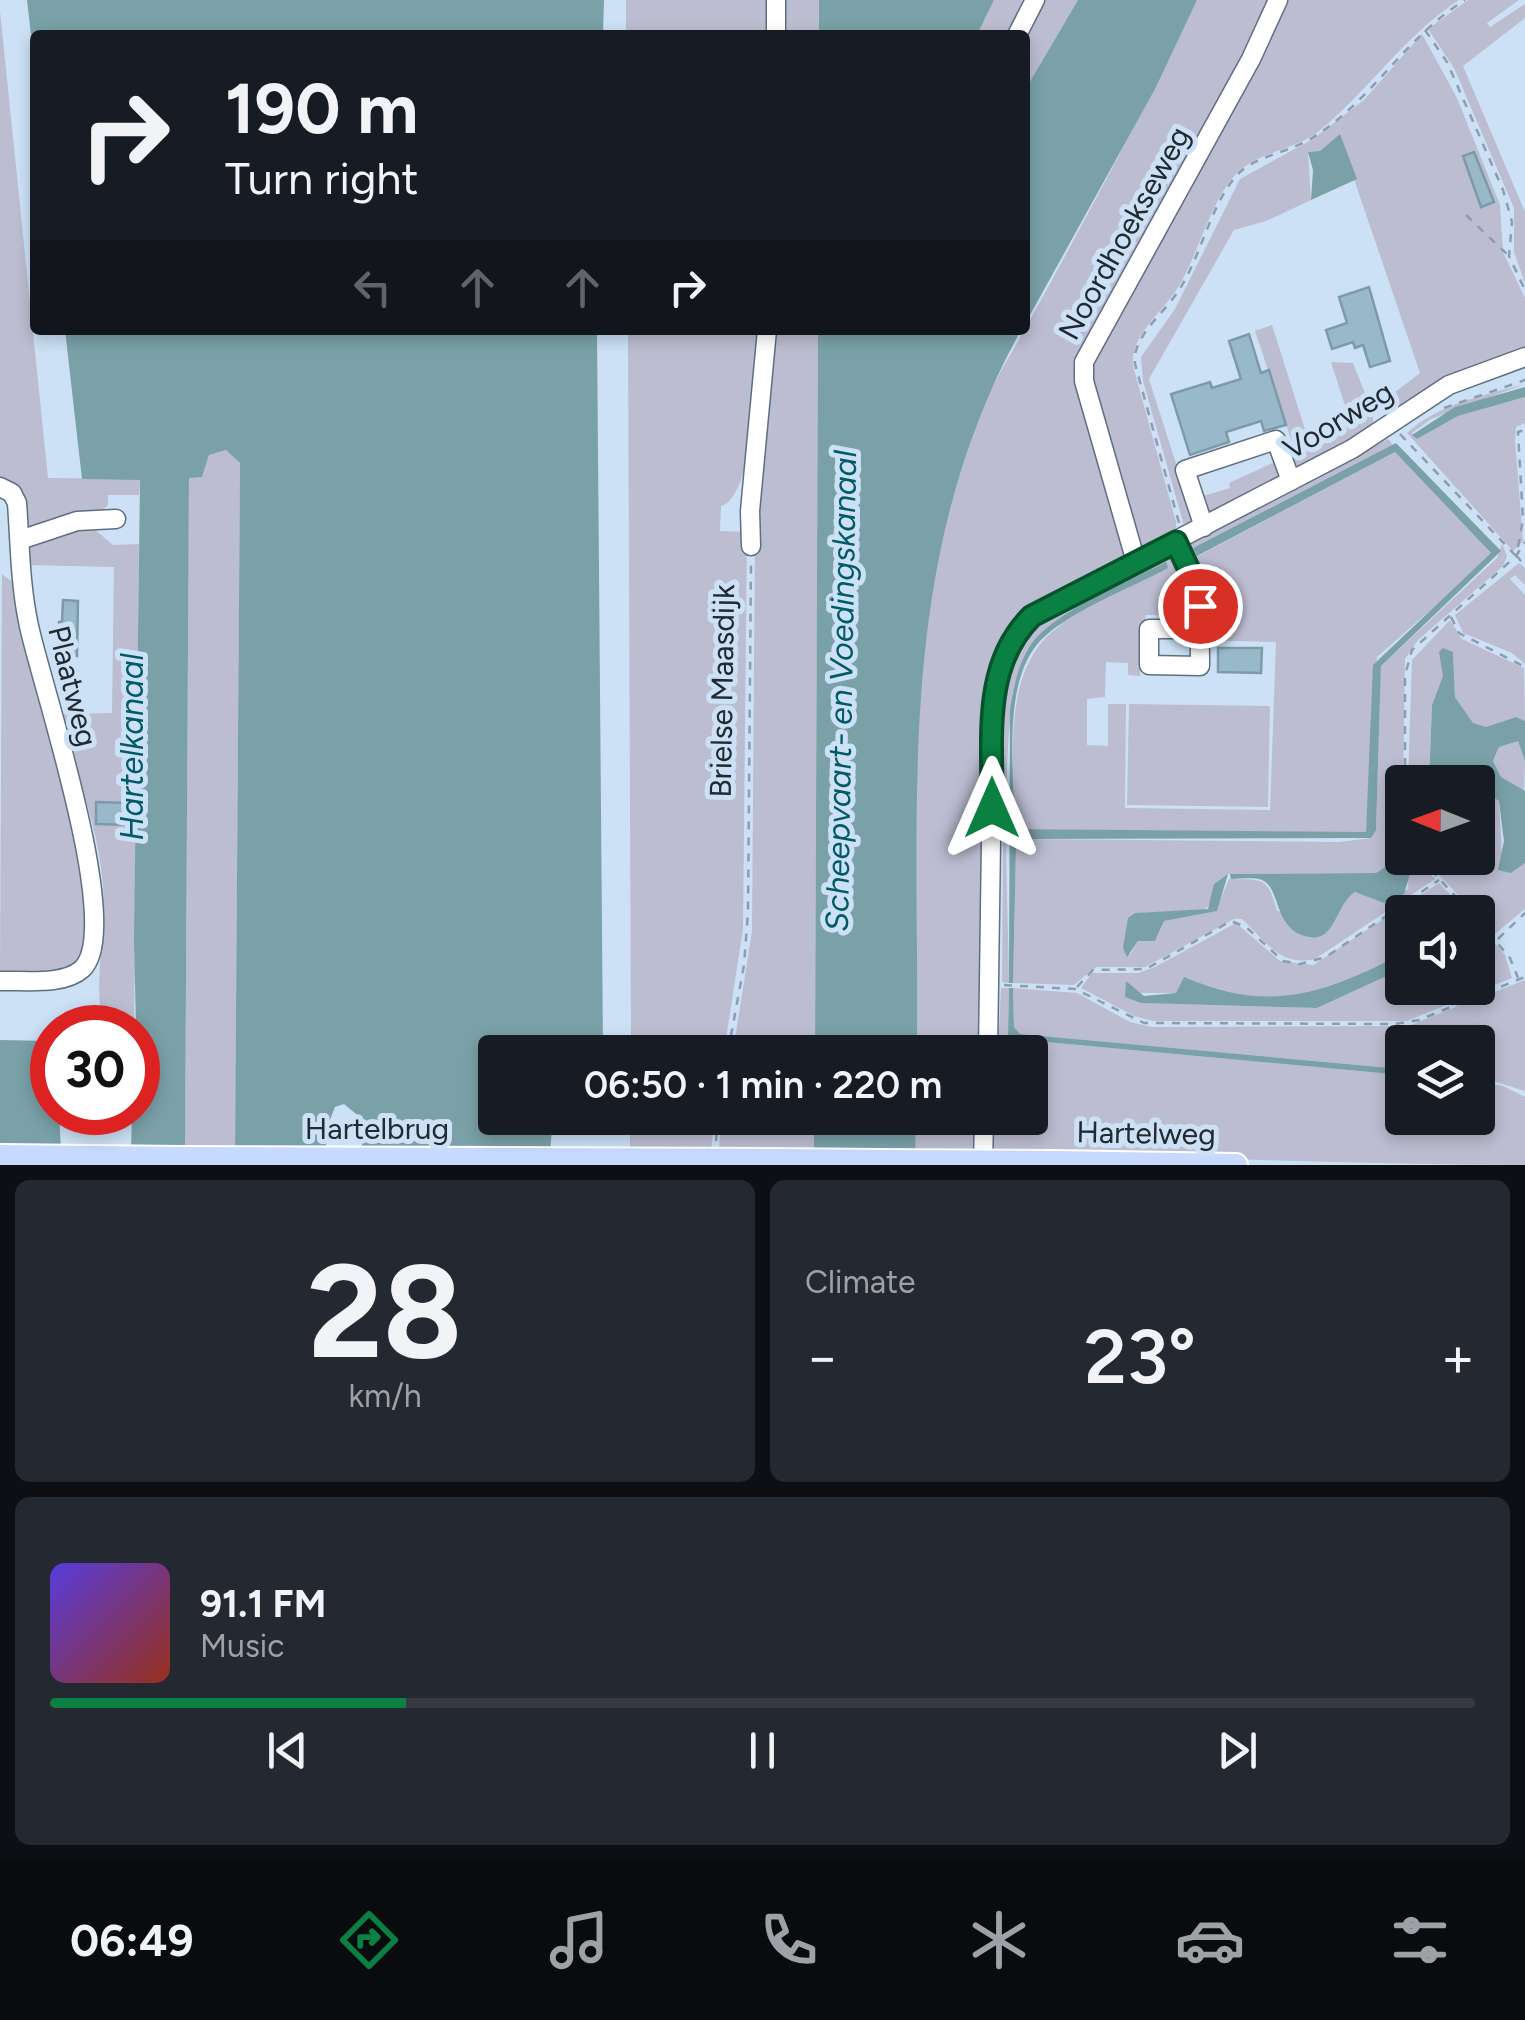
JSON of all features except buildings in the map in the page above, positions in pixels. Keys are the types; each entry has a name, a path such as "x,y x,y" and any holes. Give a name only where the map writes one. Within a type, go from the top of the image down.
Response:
{"main road":[{"name":"Hartelbrug","path":"0,1156 1054,1162"},
{"name":"Hartelweg","path":"1054,1162 1236,1165"}],"street":[{"path":"776,0 776,30"},
{"path":"1020,30 1035,0"},
{"name":"Noordhoekseweg","path":"1136,562 1084,381 1084,362 1251,58 1278,0"},
{"name":"Brielse Maasdijk","path":"751,546 750,510 767,335"},
{"name":"Voorweg","path":"988,1035 993,701 1001,658 1013,634 1032,616 1352,448 1449,385 1525,357"},
{"path":"1204,527 1184,470 1276,440 1291,481"},
{"name":"Plaatweg","path":"0,487 12,493 17,503 29,628 87,849 94,925 92,953 82,968 63,979 0,981"},
{"path":"20,540 77,521 116,519"},
{"path":"1179,540 1198,589 1200,629"},
{"path":"0,566 21,566"},
{"path":"983,1165 984,1135"}],"path":[{"path":"1179,540 1136,364 1138,344 1192,268 1236,176 1310,139 1331,123 1374,85 1424,28 1465,0"},
{"path":"1424,28 1457,82 1511,212 1509,256"},
{"path":"1466,215 1509,256 1525,290"},
{"name":"Voorweg","path":"1437,411 1525,380"},
{"name":"Voorweg","path":"1411,425 1399,433 1516,556"},
{"path":"1516,556 1523,520 1518,432 1525,430"},
{"path":"1405,765 1408,658 1516,556 1525,542"},
{"name":"Brielse Maasdijk","path":"731,1035 744,966 748,912 751,546"},
{"path":"1516,556 1525,566"},
{"path":"1451,615 1459,633 1525,666"},
{"path":"1435,875 1454,895"},
{"path":"1075,989 1093,970 1146,969 1237,921 1283,960 1313,962 1439,880"},
{"path":"1519,979 1497,940 1525,913"},
{"path":"1004,985 1075,989 1144,1023 1384,1024 1419,1020 1525,977"}],"shaded area":[{"path":"626,0 771,0 771,30 626,30"},
{"path":"783,0 819,0 819,30 783,30"},
{"path":"994,0 1032,0 1015,30 979,30"},
{"path":"1043,0 1078,0 1030,82 1028,30"},
{"path":"1197,0 1275,0 1082,353 1125,555 1121,563 1053,600 998,653 983,1035 917,1035 918,737 933,580 949,503 985,402 1021,335 1030,335 1030,319"},
{"path":"1283,0 1459,0 1421,29 1319,131 1237,173 1220,197 1185,276 1136,344 1133,366 1176,522 1176,534 1146,549 1137,544 1092,393 1090,356"},
{"path":"1468,0 1519,0 1487,23 1490,27 1525,4 1525,18 1463,66 1525,212 1525,283 1514,252 1514,208 1454,68 1428,29"},
{"path":"0,11 30,335 33,335 48,478 140,479 139,495 108,495 108,505 99,514 26,530 19,488 0,481"},
{"path":"1422,34 1457,98 1500,205 1503,252 1525,298 1525,352 1396,410 1382,402 1420,373 1339,135 1320,151 1308,152 1311,200 1266,221 1234,230 1149,379 1194,520 1185,529 1143,381 1141,357 1175,309 1240,179 1313,139 1364,100"},
{"path":"1272,325 1309,442 1349,418 1331,362 1353,363 1373,413 1373,426 1294,470 1287,458 1296,454 1255,331"},
{"path":"628,335 761,335 748,455 732,497 721,506 720,531 747,532 743,929 727,1035 631,1035"},
{"path":"773,335 818,335 815,1035 736,1035 752,931 755,534"},
{"path":"1525,384 1431,419 1412,433 1417,439 1458,416 1525,397 1525,423 1516,427 1515,440 1523,541 1513,551 1407,433 1447,408"},
{"path":"1388,439 1393,445 1193,548 1198,556 1395,452 1491,553 1377,657 1366,833 1018,829 1014,823 1013,741 1020,687 1029,662 1043,641 1064,623 1031,645 1017,678 1007,761 1009,983 1002,982 1004,709 1011,666 1023,642 1070,605 1173,553 1194,617 1187,626 1187,616 1146,615 1140,676 1128,675 1128,663 1106,662 1105,697 1087,699 1087,745 1108,746 1108,704 1126,704 1125,808 1270,810 1276,642 1204,640 1187,546"},
{"path":"226,450 240,463 235,1150 185,1150 189,477 202,477 209,455"},
{"path":"1275,462 1282,478 1208,515 1200,497 1230,488 1229,483"},
{"path":"71,528 93,528 113,545 139,544 134,1005 100,1005 101,866 60,714 112,713 114,567 26,565 28,543"},
{"path":"1502,544 1507,556 1503,566 1418,640 1405,659 1403,765 1385,765 1385,867 1376,873 1228,874 1214,884 1213,902 1203,911 1135,913 1130,955 1138,941 1157,937 1164,921 1216,911 1229,879 1262,882 1277,911 1336,918 1340,903 1355,892 1385,901 1385,912 1315,959 1282,956 1242,919 1234,919 1145,967 1096,967 1074,985 1013,983 1016,848 1025,839 1339,842 1371,838 1376,829 1381,666 1497,558"},
{"path":"1519,563 1525,568 1525,585 1515,575 1510,579 1525,595 1525,664 1512,653 1463,633 1455,615"},
{"path":"2,574 17,586 82,850 89,923 80,962 58,974 0,975"},
{"path":"1450,620 1462,639 1524,668 1525,721 1516,717 1486,727 1473,724 1455,697 1453,652 1432,705 1430,765 1409,765 1412,660"},
{"path":"1129,704 1270,706 1268,807 1127,805"},
{"path":"1518,741 1525,761 1524,792 1501,777 1493,761 1499,747"},
{"path":"1495,799 1499,801 1502,857 1511,873 1525,863 1525,909 1495,934 1495,895 1458,895 1439,875 1495,875"},
{"path":"1409,875 1431,875 1435,879 1411,895 1397,895 1408,889"},
{"path":"1439,883 1451,895 1421,895"},
{"path":"1385,918 1385,963 1317,993 1268,998 1232,994 1187,978 1176,993 1136,993 1141,1003 1317,1008 1385,977 1385,1005 1446,1005 1407,1021 1153,1021 1134,1016 1081,988 1092,973 1138,973 1236,923 1280,961 1313,965"},
{"path":"1495,943 1505,955 1512,978 1495,985"},
{"path":"1525,980 1525,1091 1495,1081 1495,1025 1411,1025 1461,1005 1495,1005 1495,992"},
{"path":"1001,988 1009,988 1008,1035 999,1035"},
{"path":"1013,988 1077,993 1130,1022 1152,1027 1385,1026 1385,1067 1020,1034 1014,1027"},
{"path":"1048,1042 1385,1073 1385,1135 1495,1135 1495,1085 1525,1097 1525,1165 990,1154 991,1135 1048,1135"},
{"path":"630,1135 713,1135 710,1165 630,1165"},
{"path":"720,1135 814,1135 814,1165 718,1165"},
{"path":"916,1135 977,1135 976,1154 915,1153"}],"water":[{"path":"27,0 604,0 603,30 30,30"},
{"path":"819,0 994,0 979,30 819,30"},
{"path":"1078,0 1197,0 1155,89 1030,315 1030,82"},
{"path":"1340,134 1357,179 1311,200 1313,170 1308,152 1320,151"},
{"path":"66,335 597,335 603,1035 478,1035 478,1135 552,1135 549,1165 363,1165 361,1118 344,1104 335,1107 326,1130 326,1165 0,1165 0,1040 30,1041 30,1135 60,1135 61,1149 131,1150 131,1135 160,1135 160,1005 135,1005 140,480 82,479","holes":["226,450 240,463 235,1150 185,1149 189,478 202,477 209,455"]},
{"name":"Scheepvaart- en Voedingskanaal","path":"818,335 1019,335 980,417 951,505 933,593 922,683 917,1035 815,1035"},
{"path":"1525,387 1525,397 1458,416 1417,439 1412,435 1455,407"},
{"path":"1396,443 1501,551 1381,666 1376,830 1371,838 1025,839 1016,848 1013,983 1009,983 1010,709 1021,663 1038,636 1053,623 1166,562 1168,568 1083,610 1052,630 1028,659 1020,680 1013,728 1014,823 1018,829 1366,832 1373,665 1491,553 1395,452 1197,556 1193,548"},
{"path":"1443,648 1453,652 1455,697 1473,723 1486,727 1516,717 1525,721 1525,761 1518,741 1499,747 1495,765 1430,765 1432,705 1443,676 1439,652"},
{"path":"1495,765 1501,777 1525,791 1525,863 1511,873 1498,870 1504,841 1499,801 1495,799"},
{"path":"1385,867 1385,875 1410,875 1404,894 1385,895 1384,903 1355,892 1330,928 1318,937 1297,933 1289,927 1268,884 1258,879 1231,879 1230,874 1376,873"},
{"path":"1228,874 1217,911 1164,921 1155,941 1138,941 1127,957 1123,948 1128,918 1135,913 1208,909 1214,884"},
{"path":"1385,962 1385,977 1317,1008 1141,1003 1125,997 1126,981 1144,996 1176,993 1184,977 1243,995 1270,997 1321,989"},
{"path":"1009,988 1013,988 1014,1027 1020,1034 1031,1035 1008,1035"},
{"path":"1048,1037 1385,1067 1385,1073 1048,1042"},
{"path":"814,1135 916,1135 915,1165 814,1165"}],"route":[{"path":"992,808 993,701 1001,658 1013,634 1032,616 1176,542 1198,589 1200,606"}],"water label":[{"name":"Hartelkanaal","path":"132,747"}]}
